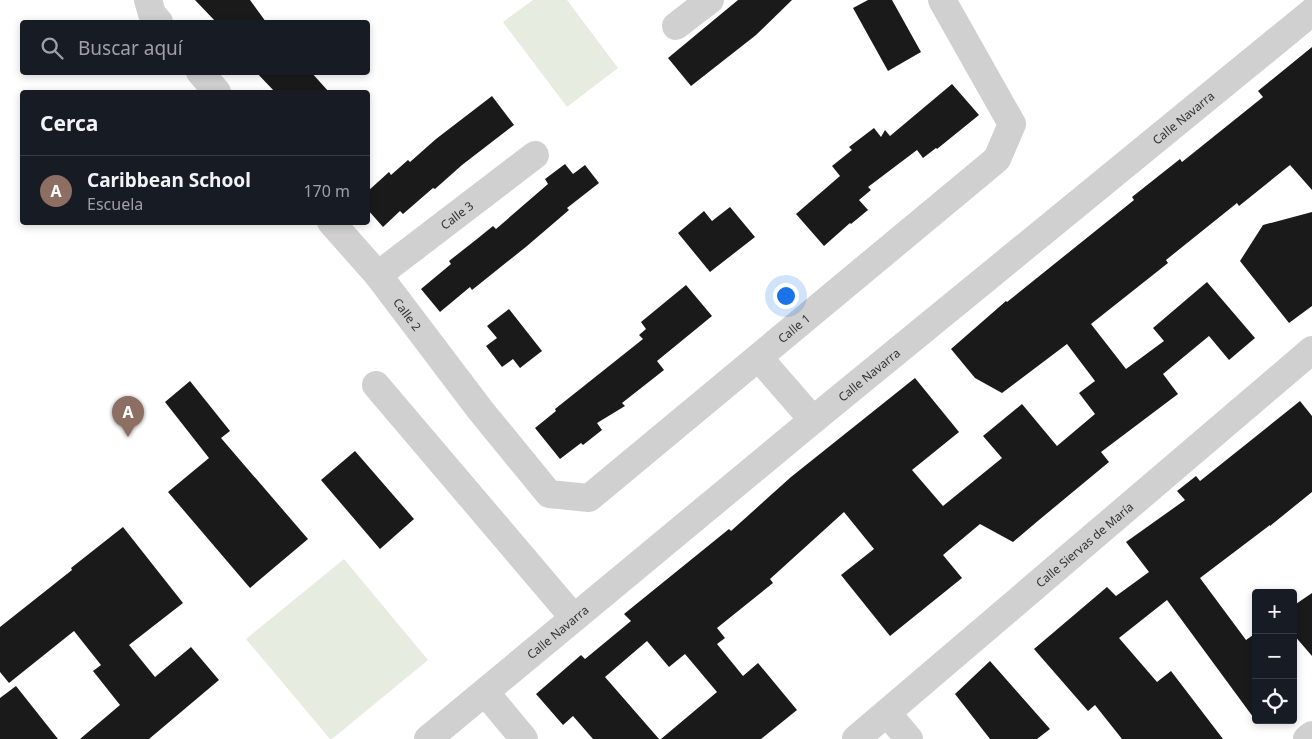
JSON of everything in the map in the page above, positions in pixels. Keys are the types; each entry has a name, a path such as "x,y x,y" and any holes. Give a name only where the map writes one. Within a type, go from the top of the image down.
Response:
{"street":[{"path":"148,0 152,14 157,20"},
{"path":"676,26 710,0"},
{"name":"Calle 1","path":"481,411 549,494 589,498 998,159 1012,124 942,0"},
{"name":"Calle Navarra","path":"428,739 813,420 1312,12"},
{"path":"202,75 214,90"},
{"name":"Calle 3","path":"378,274 534,155"},
{"name":"Calle 2","path":"333,225 378,274 481,411"},
{"name":"Calle Siervas de María","path":"856,739 1312,350"},
{"path":"759,358 813,420"},
{"path":"376,385 574,618"},
{"path":"485,692 524,739"},
{"path":"887,713 909,739"},
{"path":"1307,739 1312,735"}],"shaded area":[{"path":"533,0 567,0 618,68 567,107 503,22"},
{"path":"344,559 428,660 330,739 246,639"}],"building":[{"path":"195,0 250,0 265,20 214,20"},
{"path":"738,0 792,0 756,35 691,86 668,58"},
{"path":"868,0 892,0 921,52 888,71 853,8"},
{"path":"1312,47 1312,190 1290,165 1239,206 1237,203 1166,260 1168,263 1091,324 1126,369 1164,341 1153,328 1207,282 1255,338 1229,360 1209,336 1163,374 1178,394 1101,452 1109,462 1013,542 980,524 943,555 962,578 890,636 841,575 874,549 844,512 770,579 773,583 717,628 725,638 717,644 743,676 758,663 797,710 761,739 661,739 717,692 685,654 669,667 647,641 605,677 659,739 593,739 573,716 563,725 536,694 581,655 585,659 631,621 624,614 729,529 731,531 791,477 915,378 959,432 912,470 943,506 1002,458 983,436 1022,404 1057,446 1095,414 1079,393 1095,381 1067,344 1002,393 975,378 951,349 1006,301 1134,200 1132,197 1180,159 1182,162 1263,97 1258,91"},
{"path":"259,75 314,75 327,90 273,90"},
{"path":"952,84 979,115 937,149 923,158 917,150 868,187 871,190 859,200 868,210 824,246 796,214 840,176 832,166 852,150 849,147 874,128 881,137 885,130 890,136"},
{"path":"492,96 514,125 462,165 435,189 433,188 403,214 400,211 383,227 370,212 370,189 389,172 391,175 408,160 410,162 436,139"},
{"path":"565,164 573,174 585,165 599,183 567,208 569,210 527,246 472,290 470,287 440,312 421,289 451,264 449,261 493,226 496,229 548,184 545,179"},
{"path":"730,207 755,237 710,272 678,233 704,211 712,221"},
{"path":"1312,212 1312,306 1289,323 1240,261 1263,225"},
{"path":"686,285 712,316 657,361 664,370 622,403 625,406 597,423 602,430 583,445 581,443 560,459 535,428 556,411 555,409 643,339 639,335 646,329 641,322"},
{"path":"509,309 542,351 520,368 513,359 502,367 486,346 497,338 487,326"},
{"path":"190,381 230,431 221,438 308,539 250,588 168,492 209,458 165,402"},
{"path":"1300,401 1312,416 1312,492 1200,578 1246,640 1252,636 1252,716 1167,600 1119,638 1157,682 1171,671 1223,739 1122,739 1095,705 1088,711 1034,649 1107,587 1116,596 1149,572 1126,542 1185,500 1177,491 1196,476 1200,481"},
{"path":"355,451 414,519 380,549 321,480"},
{"path":"123,527 183,603 129,645 155,677 191,647 219,680 149,739 80,739 120,705 93,671 101,665 74,631 9,683 0,672 0,627"},
{"path":"1312,593 1312,656 1297,639 1297,603"},
{"path":"990,661 1050,729 1037,739 990,739 955,694"},
{"path":"16,686 58,739 0,739 0,698"}],"place":[{"name":"Caribbean School","path":"128,437"}]}
